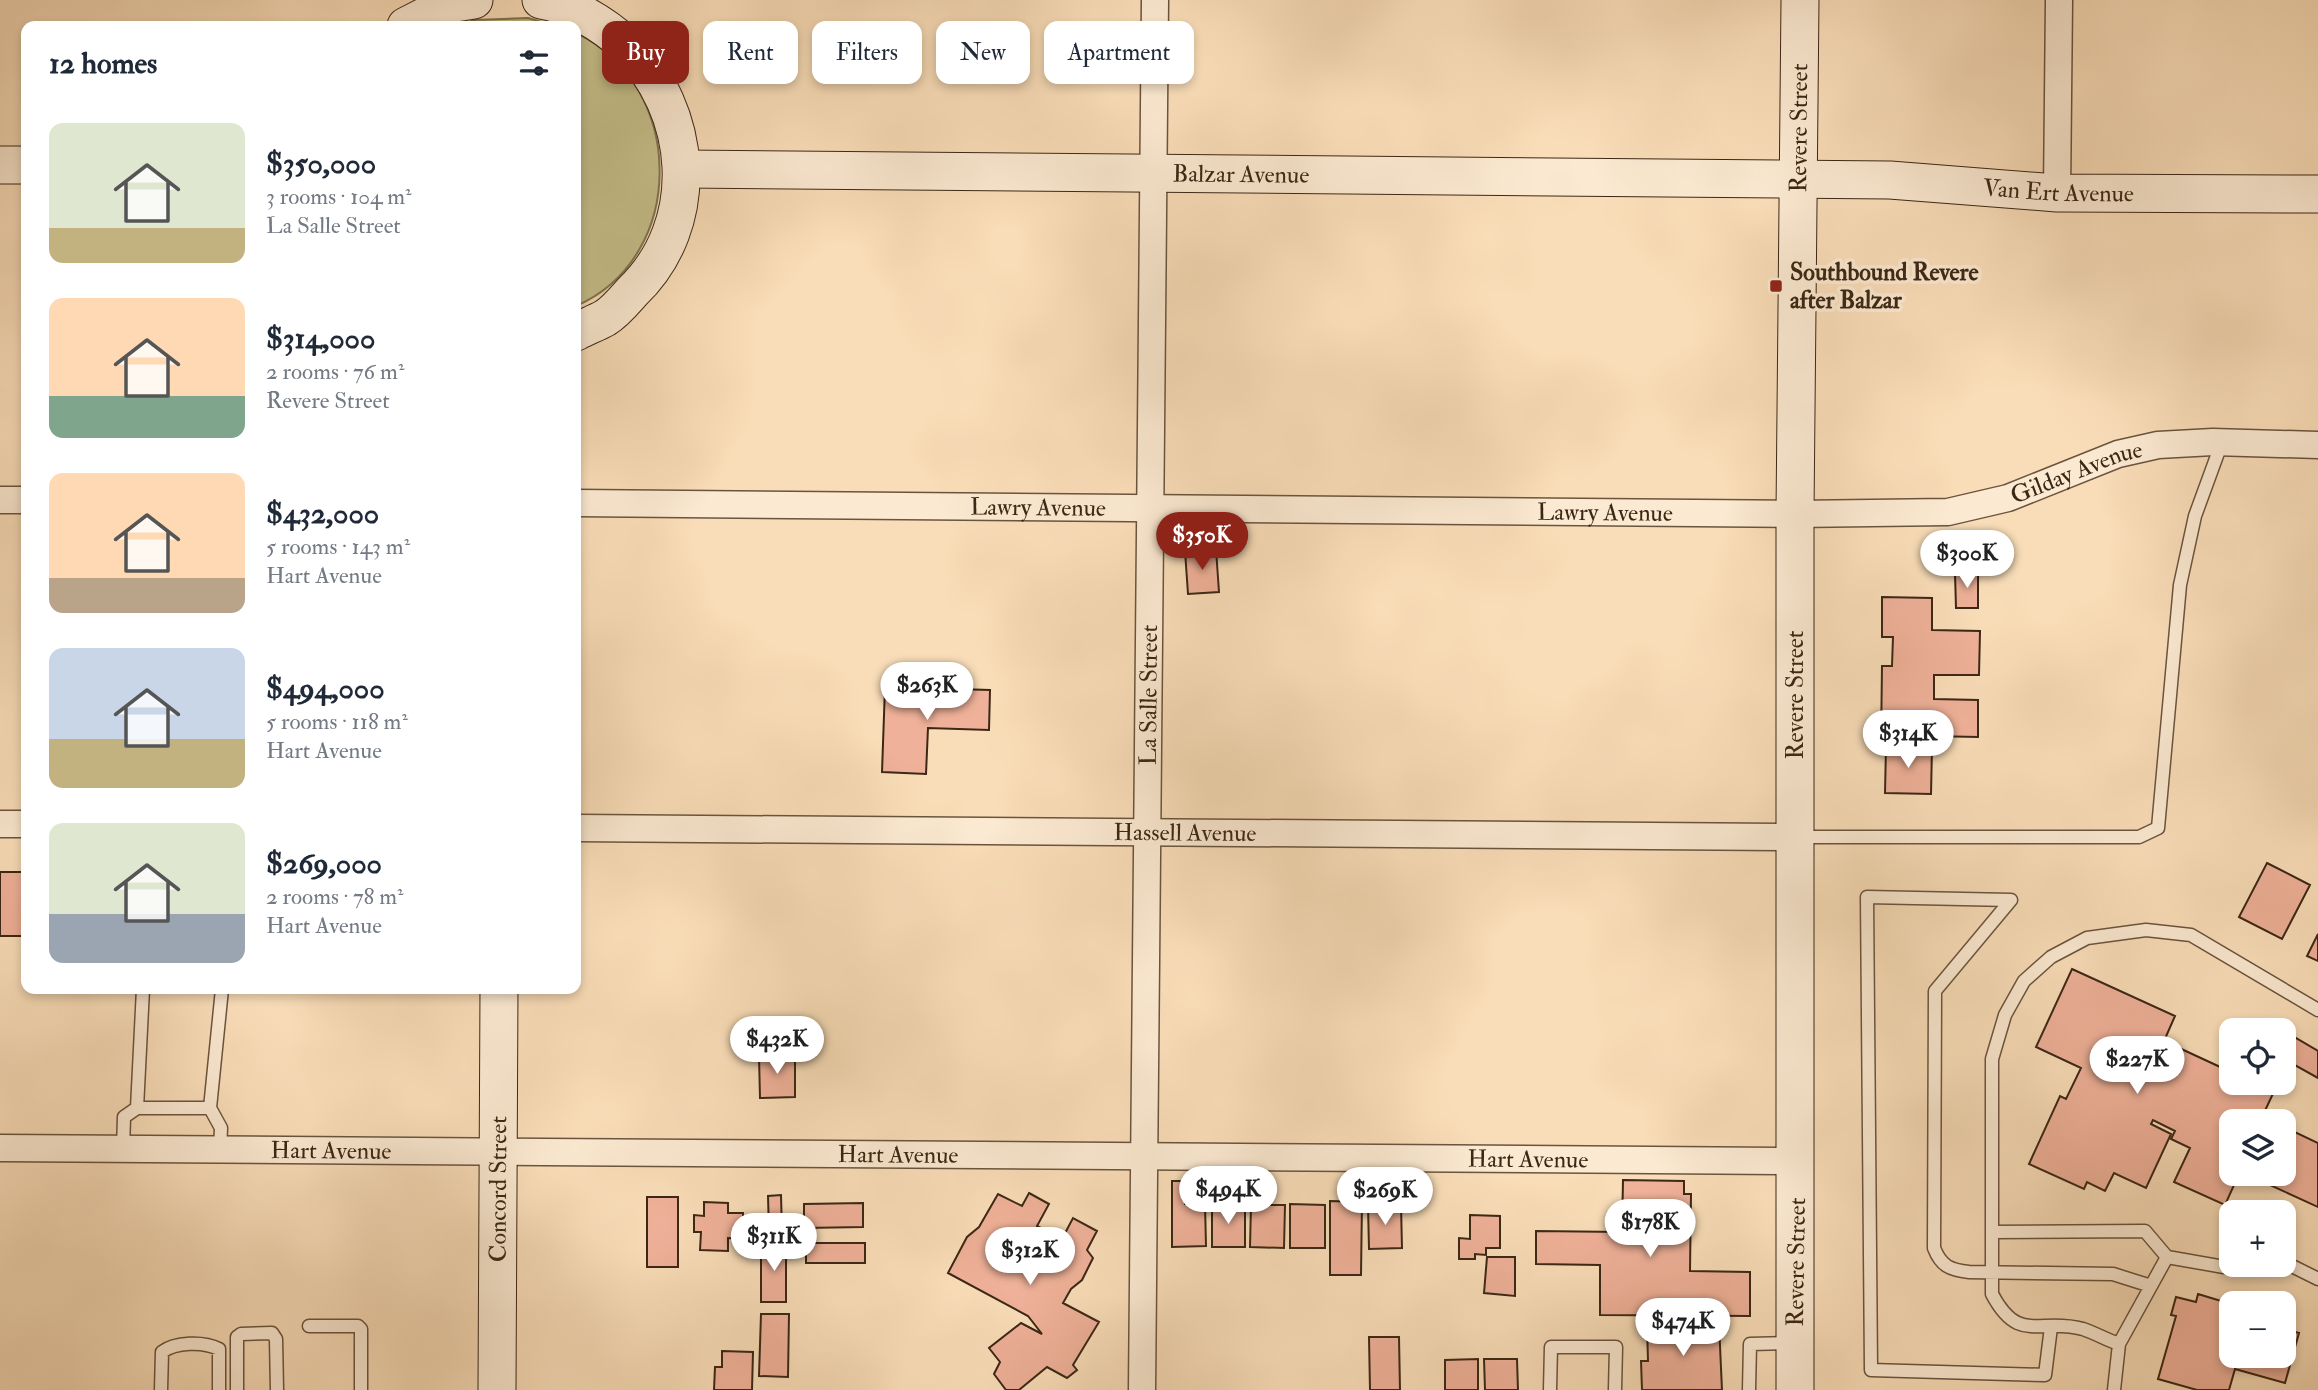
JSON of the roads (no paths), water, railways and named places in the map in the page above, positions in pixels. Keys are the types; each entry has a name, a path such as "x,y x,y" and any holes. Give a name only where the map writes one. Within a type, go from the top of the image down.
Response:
{"street":[{"path":"416,21 449,4 474,0"},
{"path":"541,0 557,3 607,27 647,65 673,114 683,169 675,226 648,277 607,317 581,330"},
{"name":"La Salle Street","path":"1142,1390 1155,0"},
{"name":"Revere Street","path":"1795,1390 1795,514 1800,0"},
{"path":"2057,193 2059,0"},
{"path":"0,165 21,165"},
{"name":"Balzar Avenue","path":"683,169 1798,180"},
{"name":"Van Ert Avenue","path":"1798,180 1890,180 2057,193 2318,194"},
{"name":"Gilday Avenue","path":"1795,514 1948,512 2008,498 2118,454 2158,445 2222,442 2318,445"},
{"path":"0,500 21,500"},
{"name":"Lawry Avenue","path":"581,503 1795,514"},
{"path":"0,824 21,824"},
{"name":"Hassell Avenue","path":"581,828 1795,837"},
{"name":"Concord Street","path":"497,1390 499,994"},
{"name":"Hart Avenue","path":"0,1148 1797,1161"}],"lane":[{"path":"1795,837 2139,837 2158,828 2180,585 2195,516 2222,442"},
{"path":"2051,1327 2045,1375 1871,1370 1867,897 2011,900 1935,991 1934,1248 1940,1261 1952,1270 1992,1274 2113,1275 2151,1286"},
{"path":"2119,1344 2081,1329 2017,1325 2003,1315 1992,1294 1992,1059 2005,1015 2025,981 2051,957 2087,938 2146,930 2191,935 2318,1010"},
{"path":"137,1108 143,994"},
{"path":"220,1150 221,1128 210,1108 221,994"},
{"path":"123,1149 124,1117 137,1108 210,1108"},
{"path":"1992,1232 2145,1231 2167,1257 2219,1266"},
{"path":"2114,1390 2119,1344 2167,1257"},
{"path":"2296,1268 2318,1279"},
{"path":"309,1325 358,1326 361,1329 361,1390"},
{"path":"237,1390 237,1337 241,1334 272,1333 276,1339 277,1390"},
{"path":"1749,1390 1750,1344 1795,1343"},
{"path":"161,1390 162,1352 171,1345 197,1345 219,1349 219,1390"},
{"path":"1550,1390 1551,1347 1616,1347 1615,1390"}],"place":[{"name":"Southbound Revere after Balzar","path":"1776,286"}]}
